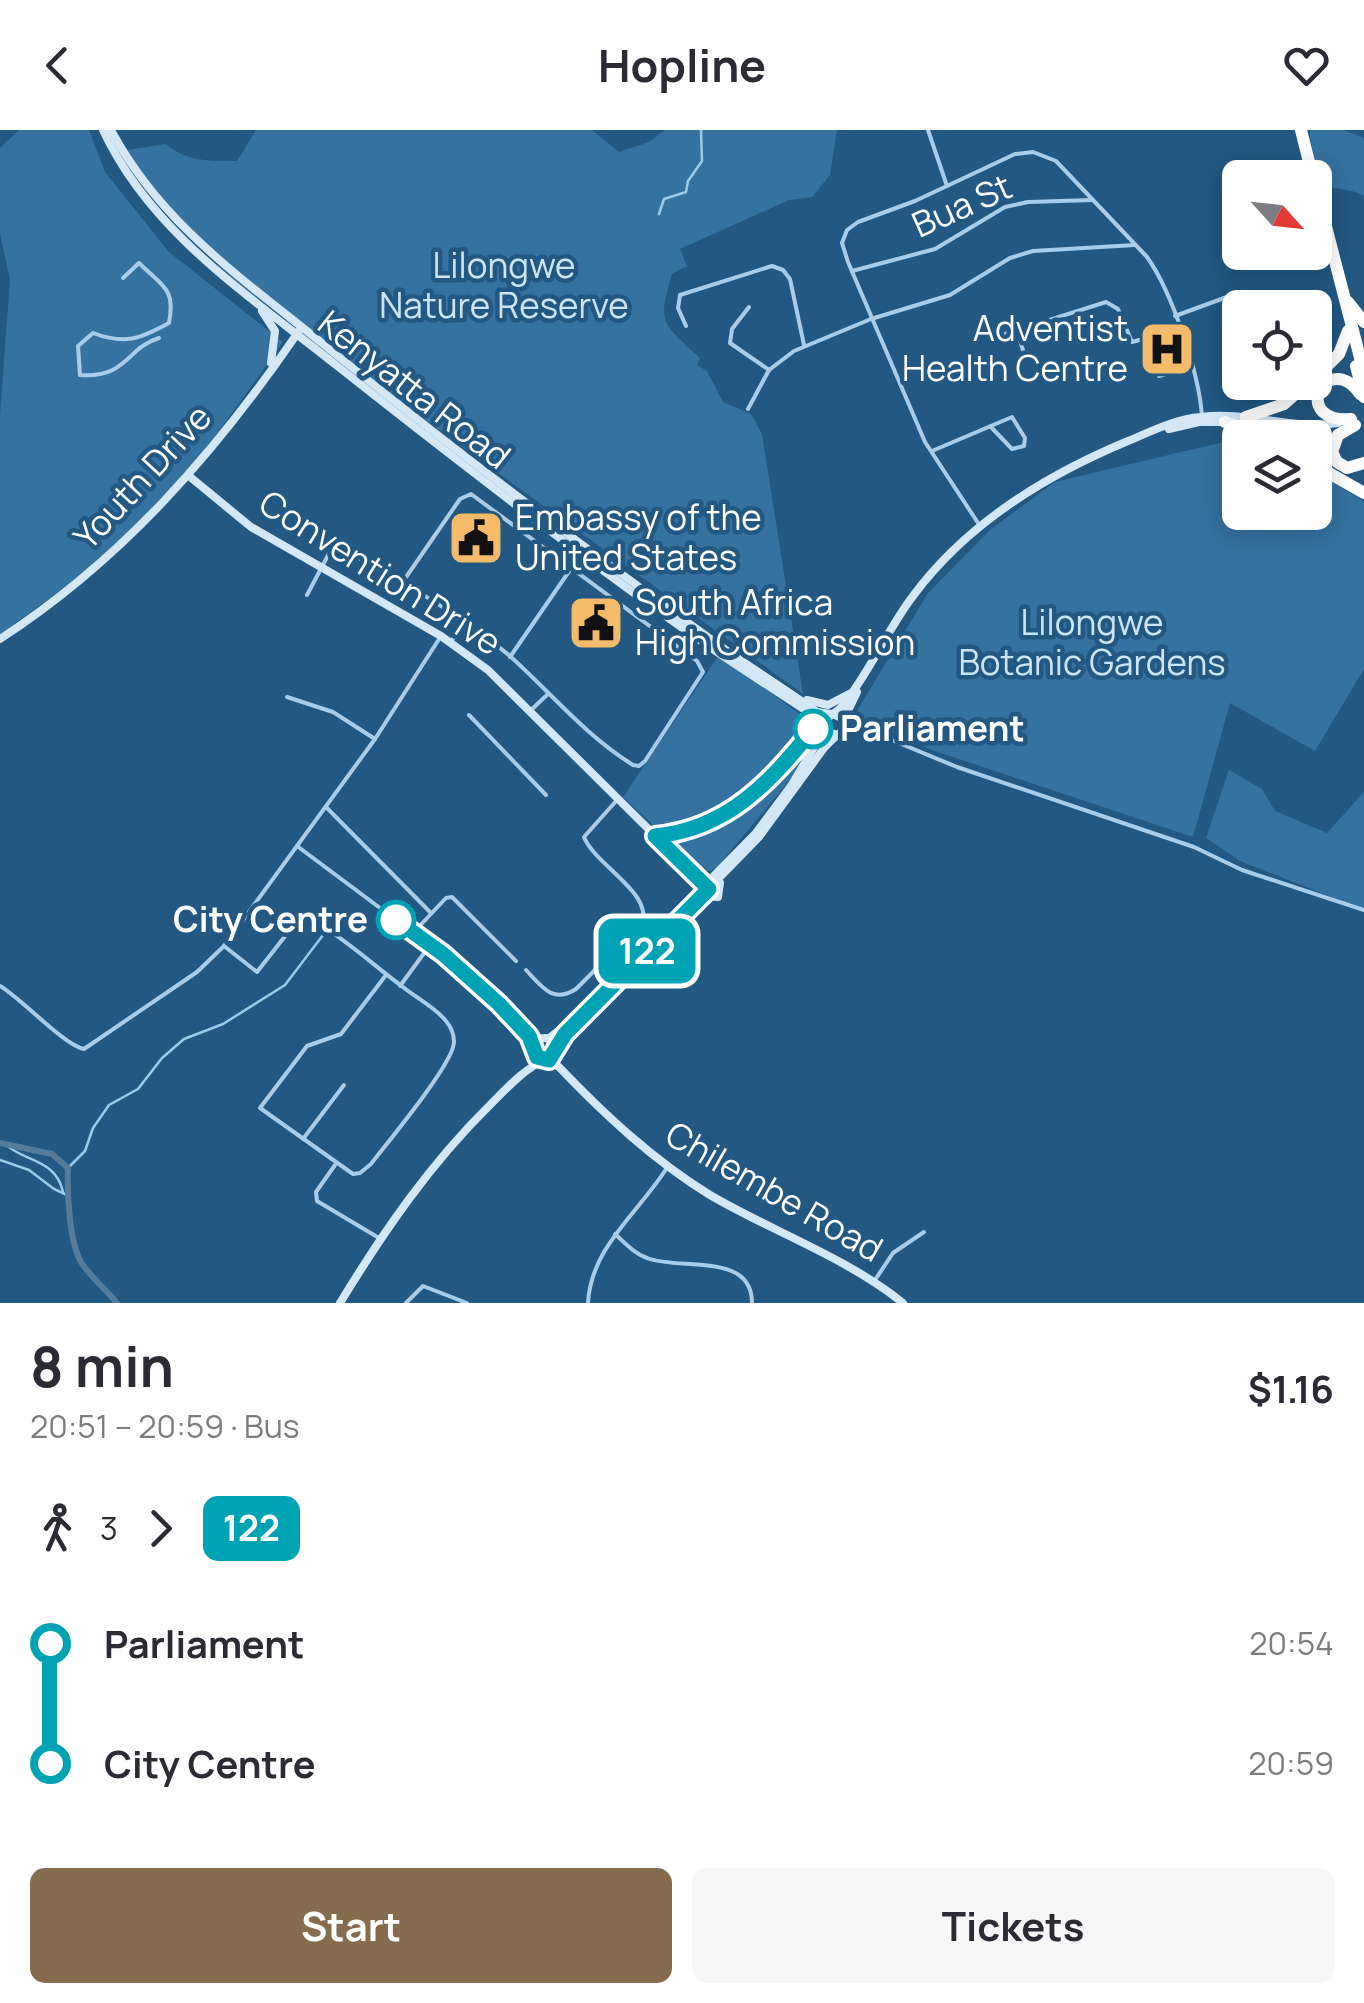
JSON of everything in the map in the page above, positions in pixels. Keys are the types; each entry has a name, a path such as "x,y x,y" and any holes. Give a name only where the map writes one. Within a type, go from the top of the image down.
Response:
{"highway":[{"path":"1302,130 1309,160"},
{"path":"1332,252 1364,398"},
{"path":"1332,260 1348,331 1364,373"},
{"path":"1342,291 1364,322"},
{"path":"1332,361 1348,331"},
{"path":"1359,421 1330,418 1322,412 1317,403 1319,388 1331,379 1341,378 1364,398"},
{"path":"1246,418 1289,400"},
{"path":"1359,421 1338,434 1332,452 1347,468 1364,464"},
{"path":"1332,475 1364,494"}],"main road":[{"name":"Kenyatta Road","path":"102,130 111,135 126,164 178,236 249,297 795,699 824,728"},
{"name":"Kenyatta Road","path":"126,164 180,226 330,360 634,593 795,699 817,712 832,714"},
{"path":"249,297 275,331 274,357 261,384"},
{"name":"Youth Drive","path":"0,640 87,576 189,476 299,331"},
{"path":"286,350 298,346 330,360"},
{"path":"499,1096 545,1060 550,1044 570,1022 706,890 777,807 813,752 825,720 851,693 914,594 980,527 1060,471 1159,428 1202,416 1294,426 1359,421"},
{"path":"1332,428 1359,421"},
{"path":"550,1044 749,848 845,729 845,720 876,659 909,608 937,573 984,529 1039,488 1079,467 1178,426 1222,422"},
{"name":"Convention Drive","path":"189,476 243,522 452,642 488,670 690,869 706,890"},
{"path":"795,699 828,705 851,693"},
{"path":"795,699 813,729 813,752"},
{"path":"832,714 845,720"},
{"path":"824,728 838,735"},
{"path":"659,839 700,876 710,878 717,873"},
{"path":"666,925 697,888 698,881 690,869"},
{"path":"340,1303 379,1238 450,1146 528,1063 536,1042 550,1044 577,1083"},
{"path":"534,1050 537,1057 555,1063 577,1083"},
{"name":"Chilembe Road","path":"577,1083 644,1149 712,1196 874,1282 903,1303"}],"street":[{"path":"928,130 948,186"},
{"path":"980,527 930,452 843,250 847,230 858,222 1003,159 1033,152 1056,161 1159,275 1192,366 1202,416"},
{"name":"Bua St","path":"852,271 936,249 1005,207 1028,202 1094,200"},
{"path":"748,408 770,370 804,345 950,294 1024,253 1136,246"},
{"path":"123,278 139,263 170,291 173,303 169,323 136,340 94,333 78,346 80,376 120,368 150,341 159,338"},
{"path":"686,326 678,308 680,296 772,266 790,278 804,345"},
{"path":"1174,316 1222,299"},
{"path":"1005,334 1096,303 1112,304 1132,342 1143,339 1158,376 1192,366"},
{"path":"750,307 732,329 730,342 770,370"},
{"path":"1016,330 1025,357"},
{"path":"930,452 990,426 1014,418 1026,438 1024,446 1012,450 990,426"},
{"path":"308,596 334,544 464,621 510,657 588,735 637,766 645,761 703,672 700,663 468,493 460,498 402,583"},
{"path":"510,657 571,568"},
{"path":"452,642 464,621"},
{"path":"0,986 71,1045 84,1049 197,972 224,946 376,739 441,636"},
{"path":"531,710 548,694"},
{"path":"286,696 344,717 376,739"},
{"path":"469,716 546,794"},
{"path":"845,720 958,767 1194,847 1242,870 1364,912"},
{"path":"659,839 730,810 781,770 813,729"},
{"path":"838,735 858,730 878,734"},
{"path":"526,970 550,994 565,996 642,923 641,902 594,856 584,838 618,799"},
{"path":"326,807 431,913"},
{"path":"297,846 477,983 518,1023 534,1050"},
{"path":"413,933 446,898 452,897 516,960"},
{"path":"224,946 257,972 293,926 310,921 386,975 446,1020 454,1037 453,1050 368,1168 353,1174 260,1108 309,1044 344,1031 386,975"},
{"path":"400,986 430,945"},
{"path":"518,1023 550,1044"},
{"path":"303,1140 344,1085"},
{"path":"335,1164 316,1192 317,1201 379,1238"},
{"path":"588,1303 592,1272 668,1166"},
{"path":"874,1282 893,1253 924,1232"},
{"path":"616,1234 651,1260 736,1272 748,1284 752,1303"},
{"path":"406,1303 423,1286 467,1303"}],"green space":[{"name":"Lilongwe Nature Reserve","path":"19,130 89,130 105,172 169,252 283,342 229,418 152,511 90,567 0,634 0,415 10,279 0,234 0,148"},
{"name":"Lilongwe Nature Reserve","path":"256,130 592,130 619,152 649,142 665,130 837,130 830,175 812,197 789,200 680,249 687,266 672,274 664,313 670,329 700,358 697,365 707,371 723,402 751,414 762,434 803,694 243,288 174,223 121,151 166,144 190,157 237,161"},
{"path":"1310,130 1343,130 1364,138 1364,196 1332,186 1332,160 1314,158"},
{"name":"Lilongwe Botanic Gardens","path":"1222,442 1222,530 1332,530 1332,482 1364,502 1364,669 1315,751 1230,703 1193,837 929,749 855,714 928,593 991,529 1055,482"},
{"path":"719,655 820,729 795,774 718,866 702,871 623,797"},
{"path":"1229,770 1262,789 1275,811 1327,833 1364,792 1364,910 1240,861 1206,838"}],"waterway":[{"path":"659,214 664,199 686,192 688,181 702,161 701,130"},
{"path":"68,1168 85,1151 93,1128 109,1105 138,1089 162,1058 184,1039 223,1024 285,985 323,935"},
{"path":"0,1143 52,1154 68,1168 70,1216 77,1253 85,1268 117,1303"},
{"path":"4,1143 46,1167 63,1192"},
{"path":"0,1160 29,1170 67,1195"}],"bus line":[{"name":"122","path":"396,920 477,983 527,1033 537,1057 549,1060 565,1034 709,889 655,836 674,834 730,810 781,770 813,729"}],"place":[{"name":"Adventist Health Centre","path":"1167,349"},
{"name":"Embassy of the United States","path":"476,538"},
{"name":"South Africa High Commission","path":"596,623"},
{"name":"Parliament","path":"813,729"},
{"name":"City Centre","path":"396,920"}]}
